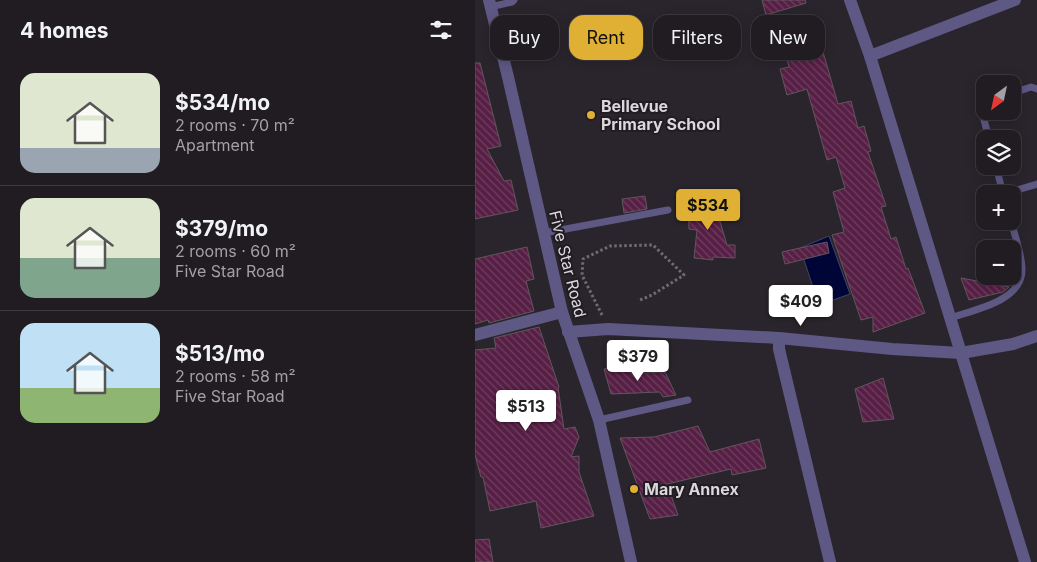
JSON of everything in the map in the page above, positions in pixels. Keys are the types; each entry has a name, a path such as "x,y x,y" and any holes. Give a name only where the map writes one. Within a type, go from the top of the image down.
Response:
{"street":[{"path":"850,0 871,56 1025,562"},
{"path":"871,56 1015,0"},
{"name":"Five Star Road","path":"490,4 509,77 562,312 599,420 631,562"},
{"path":"475,335 562,312"},
{"path":"568,332 608,329 779,338 892,349 961,353 1013,344 1037,336"},
{"path":"779,338 779,350 830,562"}],"lane":[{"path":"490,4 512,2 514,0"},
{"path":"1021,90 1031,87 1037,89"},
{"path":"1021,189 1037,184"},
{"path":"544,233 668,210"},
{"path":"950,318 1005,298 1017,286 1022,272 1013,230"},
{"path":"599,420 688,400"}],"path":[{"path":"608,329 582,274 583,258 610,246 653,245 684,275 652,295 640,300"}],"shaded area":[{"path":"829,236 850,294 819,305 800,248"}],"building":[{"path":"762,0 805,0 806,3 766,15"},
{"path":"825,59 838,104 851,101 858,128 864,126 871,151 868,152 886,206 881,207 891,239 896,237 906,269 908,268 925,313 873,332 873,317 861,320 832,235 844,232 833,192 845,188 836,157 827,160 807,89 787,95 780,69 789,67 787,60"},
{"path":"475,63 480,63 501,146 487,149 504,181 511,180 518,210 475,219"},
{"path":"645,196 647,209 624,213 622,199"},
{"path":"713,198 727,245 735,245 735,258 713,257 713,260 694,258 697,230 689,229 688,201"},
{"path":"827,242 829,253 785,264 782,252"},
{"path":"527,247 534,279 526,281 534,311 489,323 488,320 475,324 475,259"},
{"path":"961,278 976,281 976,285 1009,287 1003,292 969,300"},
{"path":"539,327 559,387 564,429 575,427 579,437 571,457 579,456 579,472 594,516 541,528 536,501 490,511 483,477 481,477 475,455 475,350 496,348 494,338"},
{"path":"621,366 622,369 643,373 665,372 676,395 663,397 660,392 611,394 604,369"},
{"path":"883,378 894,419 863,422 855,389"},
{"path":"698,426 710,452 759,439 766,468 732,475 731,469 667,484 678,515 650,519 620,438 654,437"},
{"path":"489,539 493,562 475,562 475,540"}],"place":[{"name":"Bellevue Primary School","path":"591,115"},
{"name":"Mary Annex","path":"634,489"}]}
